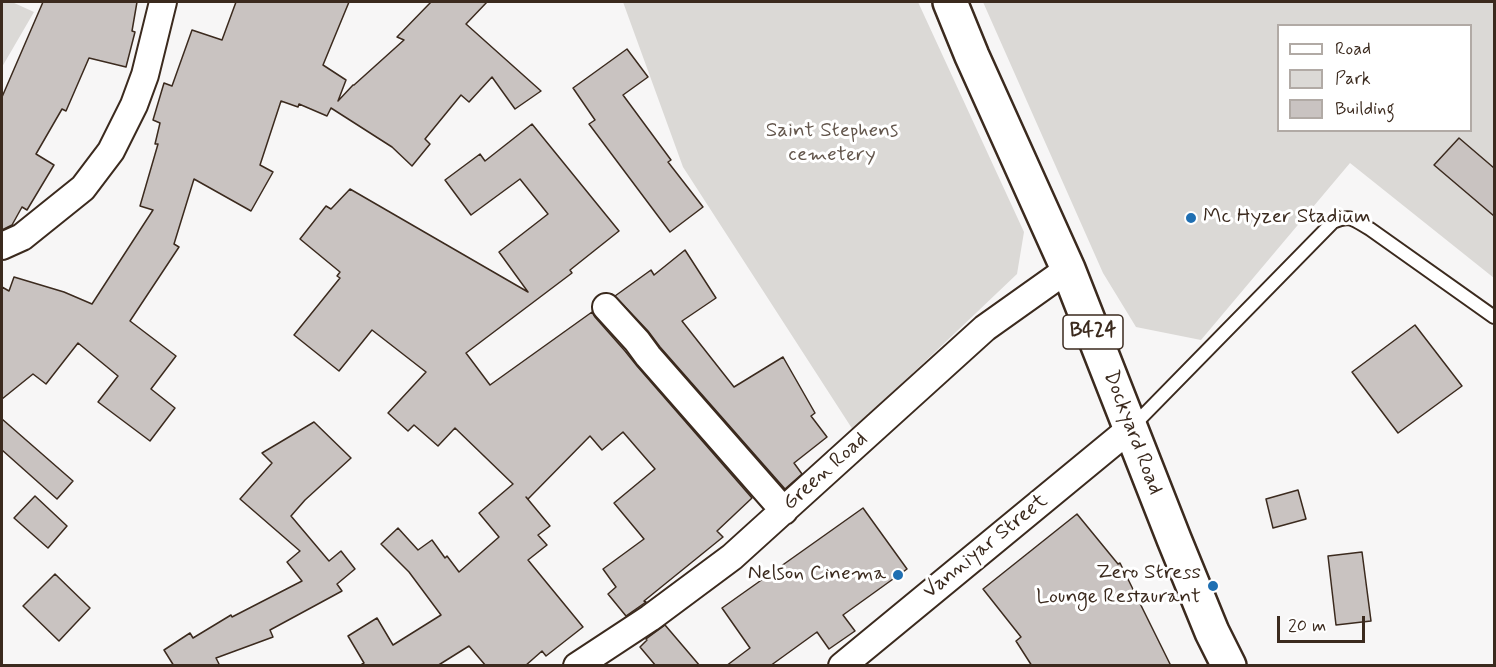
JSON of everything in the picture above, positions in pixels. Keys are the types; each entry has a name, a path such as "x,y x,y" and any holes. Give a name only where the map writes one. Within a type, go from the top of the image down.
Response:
{"main road":[{"name":"Dockyard Road","path":"950,2 1068,269 1178,549 1212,632 1229,666"}],"street":[{"path":"2,246 22,237 82,188 111,151 134,105 145,75 163,2"},
{"name":"Green Road","path":"577,666 659,611 732,557 985,328 1068,269"},
{"path":"606,307 784,511"},
{"name":"Vanniyar Street","path":"842,666 1131,428"}],"lane":[{"path":"1131,428 1333,222 1344,217 1351,218 1370,229 1494,316"}],"green space":[{"path":"2,2 12,2 34,12 2,67"},
{"name":"Saint Stephens cemetery","path":"623,2 918,2 1024,232 1017,274 853,430 683,167"},
{"name":"Mc Hyzer Stadium","path":"983,2 1494,2 1494,278 1350,163 1201,340 1136,327 1103,273"}],"building":[{"path":"43,2 137,2 132,31 135,32 126,67 89,58 66,111 62,109 36,154 54,165 27,210 22,207 12,225 2,230 2,97"},
{"path":"236,2 349,2 323,65 346,80 338,101 404,40 397,37 431,2 487,2 466,24 541,91 515,109 492,77 469,102 461,95 425,139 430,144 412,166 392,147 331,108 327,116 299,104 298,107 281,101 260,165 273,172 251,211 194,179 174,244 179,247 130,321 176,356 151,389 175,408 150,441 98,402 118,376 78,343 46,384 33,374 2,399 2,287 9,291 14,277 64,292 92,304 153,210 140,206 158,144 155,144 160,123 153,120 164,83 172,86 192,30 222,40"},
{"path":"627,49 648,77 623,95 671,160 668,162 703,207 670,232 589,124 595,120 573,88"},
{"path":"532,124 619,231 570,270 572,273 466,353 490,385 592,312 752,498 717,531 723,537 626,616 608,594 616,587 603,569 644,539 614,503 655,469 623,432 602,450 590,436 528,499 526,497 550,526 538,535 547,545 528,560 583,627 546,656 542,651 525,666 486,666 469,646 437,666 359,666 364,663 348,636 377,618 393,645 441,615 409,572 381,544 398,528 418,550 432,540 459,572 499,537 479,513 513,484 455,428 438,446 414,425 408,431 388,413 426,372 372,330 339,371 294,335 340,278 337,276 340,272 300,239 326,206 331,209 350,189 528,292 499,252 548,214 520,179 471,215 445,180 480,154 485,161"},
{"path":"1459,138 1494,168 1494,216 1434,165"},
{"path":"685,250 716,298 682,321 734,387 783,357 815,413 811,416 827,437 794,463 802,474 785,489 615,296 651,270 654,275"},
{"path":"1415,325 1462,386 1398,433 1352,372"},
{"path":"2,419 73,481 57,499 2,450"},
{"path":"314,422 351,458 291,516 329,561 341,551 355,569 337,584 342,591 270,630 273,637 216,658 220,666 174,666 164,650 190,633 193,638 231,615 232,617 302,581 287,562 300,551 240,499 272,463 262,453"},
{"path":"1298,490 1306,519 1273,528 1266,499"},
{"path":"35,496 67,526 48,548 14,518"},
{"path":"863,508 907,569 843,615 855,631 829,649 817,632 770,666 726,666 750,648 722,608"},
{"path":"1077,514 1118,564 1120,563 1171,666 1032,666 1016,641 1021,637 983,589"},
{"path":"1362,552 1371,621 1336,625 1328,556"},
{"path":"55,574 90,608 59,641 23,606"},
{"path":"665,625 700,666 656,666 640,647 646,639"}],"place":[{"name":"Mc Hyzer Stadium","path":"1191,218"},
{"name":"Nelson Cinema","path":"898,575"},
{"name":"Zero Stress Lounge Restaurant","path":"1213,586"}]}
